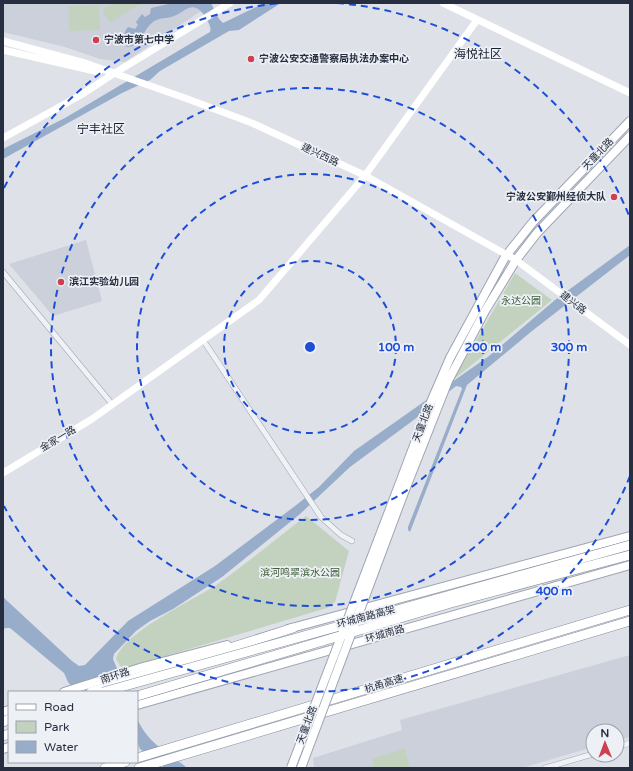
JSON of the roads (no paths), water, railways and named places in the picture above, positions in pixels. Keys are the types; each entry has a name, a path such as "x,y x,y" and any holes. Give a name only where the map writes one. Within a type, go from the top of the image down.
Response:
{"highway":[{"name":"环城南路高架","path":"107,691 630,545"},
{"name":"环城南路高架","path":"138,702 451,603 630,555"},
{"name":"杭甬高速","path":"138,758 630,610"},
{"name":"杭甬高速","path":"143,767 630,621"},
{"path":"94,691 293,628"},
{"path":"105,768 122,763"}],"main road":[{"name":"天童北路","path":"301,768 400,494 427,411 454,351 507,255 533,222 630,121"},
{"name":"天童北路","path":"291,768 400,494 437,406 448,381 482,316 516,260 537,233 630,136"},
{"path":"293,628 630,536"},
{"name":"环城南路","path":"138,702 630,565"},
{"name":"南环路","path":"67,691 143,667 293,628"}],"street":[{"path":"3,138 116,75 230,3"},
{"path":"443,3 630,93"},
{"name":"金家一路","path":"3,473 92,419 259,300 366,176 477,20"},
{"name":"建兴西路","path":"3,41 85,63 252,123 366,176 516,260"},
{"name":"建兴西路","path":"3,50 85,70 116,75"},
{"name":"建兴路","path":"516,260 630,345"},
{"path":"3,272 112,404"},
{"path":"203,340 321,517 352,541"},
{"path":"545,768 585,756"}],"water":[{"path":"173,3 211,3 219,19 223,23 264,3 281,3 239,30 229,31 160,71 150,80 122,93 3,159 3,149 65,118 210,32 210,26 204,15 200,10 193,7 169,18 155,20 136,44 127,47 124,37 125,31 128,27 135,29 138,25 136,22 142,14 145,17 150,14 151,8"},
{"path":"630,245 630,255 532,331 467,385 410,532 408,527 462,389 461,387 456,386 415,419 350,467 300,514 222,577 136,631 114,654 113,659 127,691 96,691 93,689 72,687 64,673 10,628 5,628 3,631 3,597 72,661 79,666 85,665 128,621 215,566 295,506 319,487 354,451 489,356 555,300"},
{"path":"138,721 153,742 187,768 165,768 140,749 138,744"}],"place":[{"name":"宁波市第七中学","path":"96,40"},
{"name":"宁波公安交通警察局执法办案中心","path":"251,59"},
{"name":"宁波公安鄞州经侦大队","path":"614,197"},
{"name":"滨江实验幼儿园","path":"61,282"}],"district":[{"name":"海悦社区","path":"478,54"},
{"name":"宁丰社区","path":"101,129"}],"park label":[{"name":"永达公园","path":"521,301"},
{"name":"滨河鸣翠滨水公园","path":"300,573"}]}
